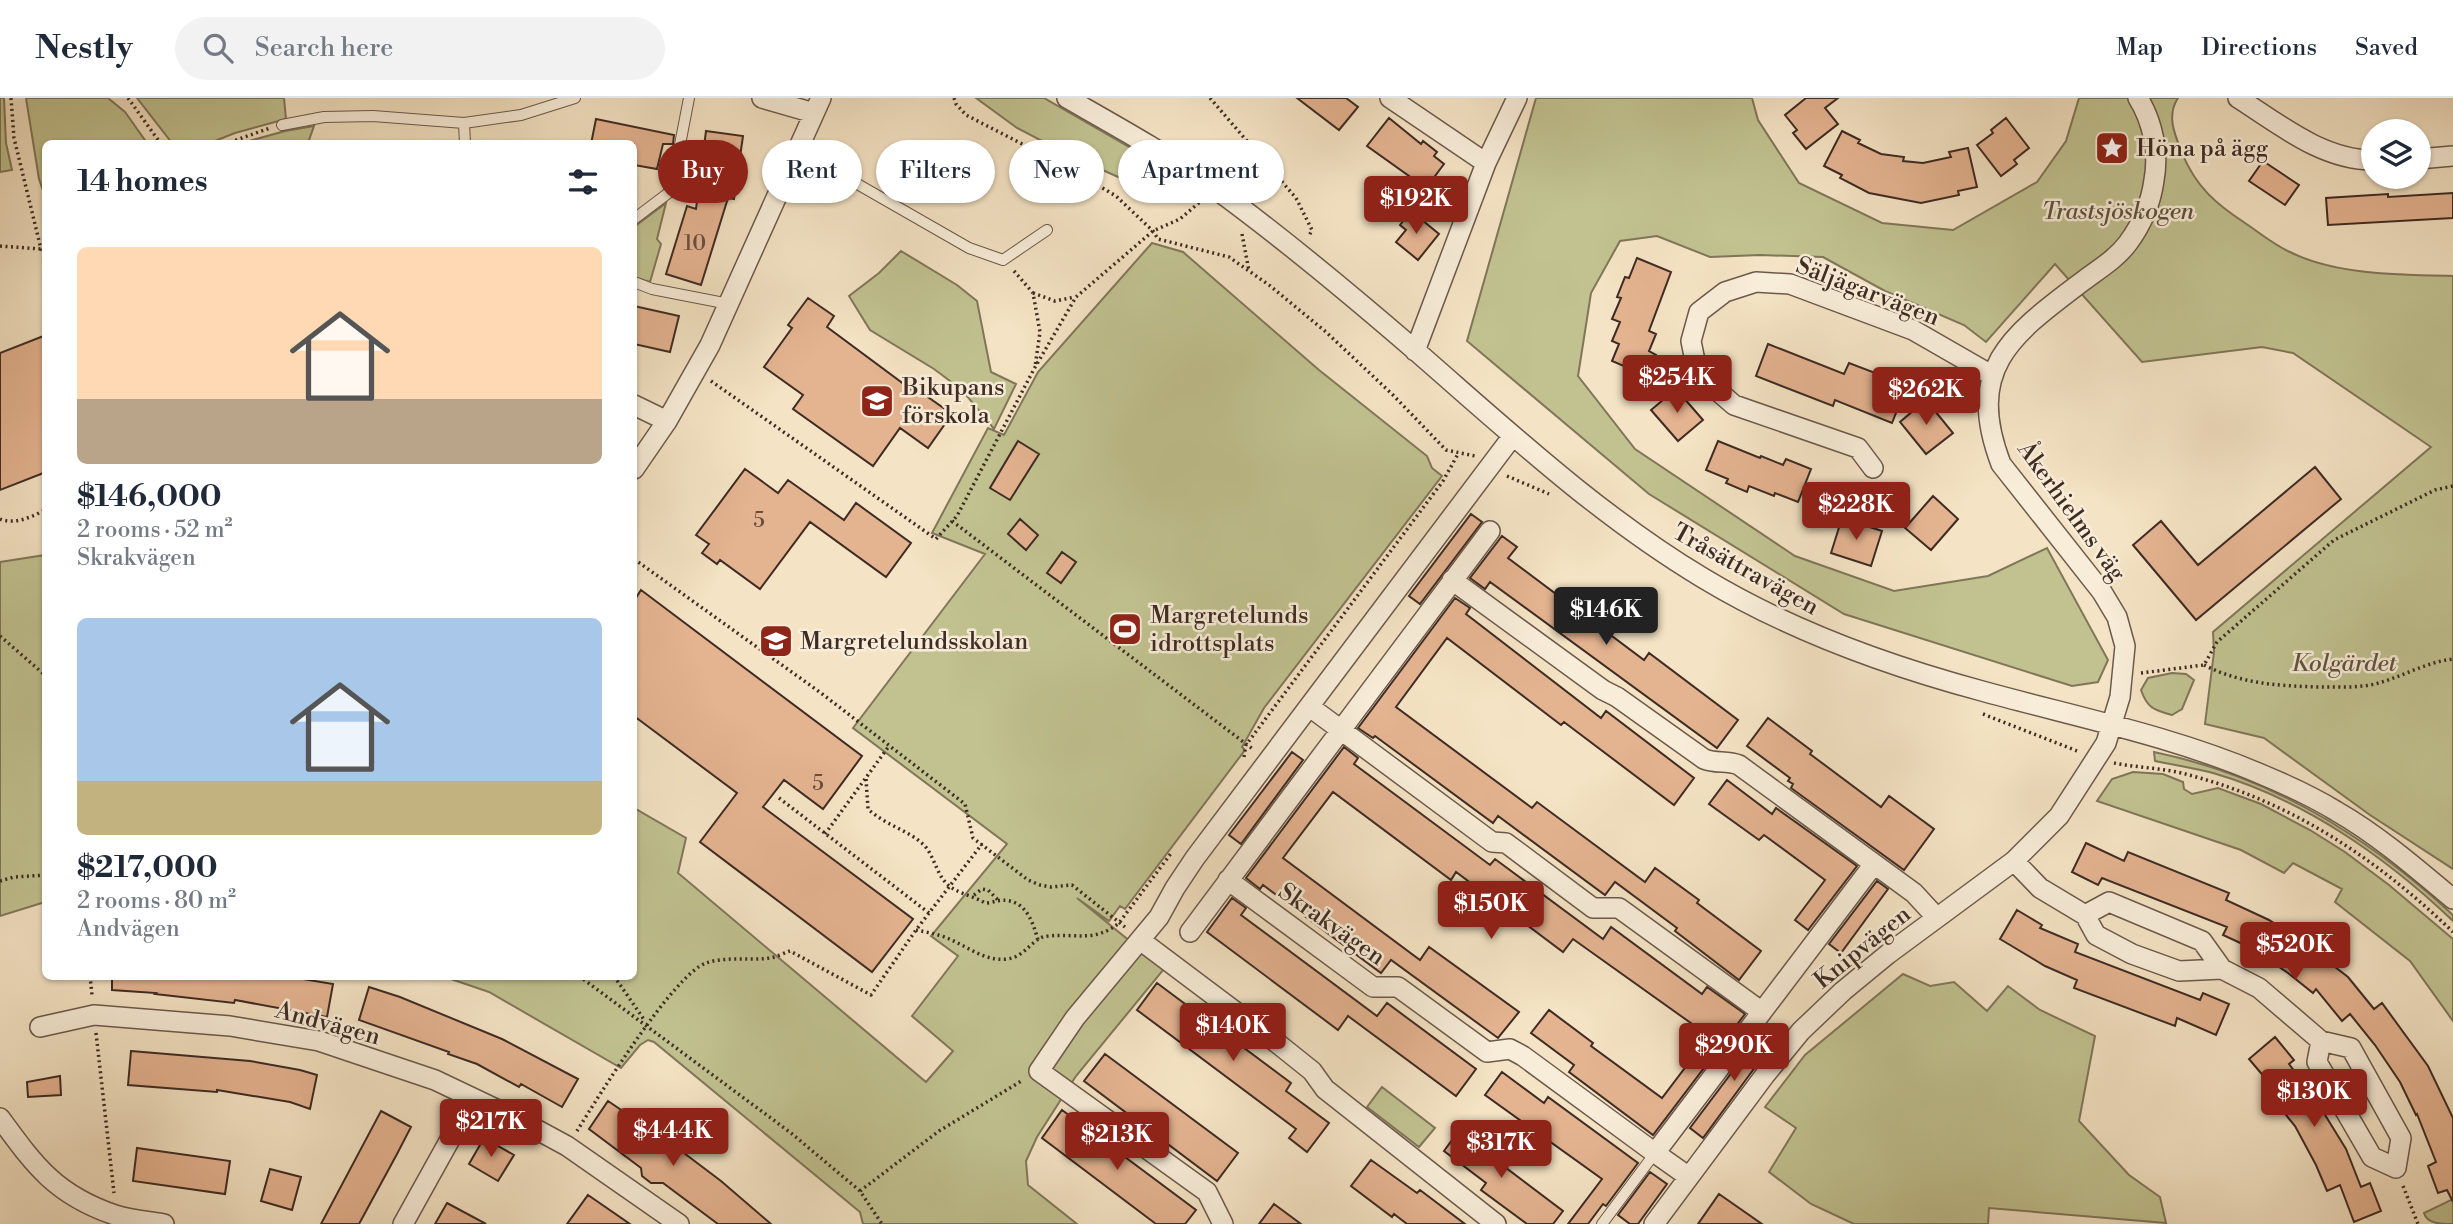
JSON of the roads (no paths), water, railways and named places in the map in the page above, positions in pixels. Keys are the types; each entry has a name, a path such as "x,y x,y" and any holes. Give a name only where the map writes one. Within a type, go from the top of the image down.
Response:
{"street":[{"path":"762,98 817,105 802,140"},
{"name":"Tråsättravägen","path":"1067,98 1126,131 1211,186 1300,254 1512,437 1580,492 1649,543 1704,579 1774,616 1860,653 1977,690 2199,750 2263,775 2336,811 2382,842 2453,899"},
{"path":"1390,98 1486,163"},
{"path":"1415,351 1486,163 1517,98"},
{"path":"2238,98 2305,141 2329,152 2361,159"},
{"name":"Åkerhielms väg","path":"2112,725 2120,697 2124,646 2117,617 2102,592 2001,464 1992,439 1988,403 1993,376 2008,346 2025,326 2116,256 2128,244 2142,221 2152,196 2156,169 2155,145 2141,99"},
{"path":"2431,158 2453,156"},
{"path":"637,465 696,373 774,203"},
{"name":"Säljägarvägen","path":"1873,468 1858,448 1734,405 1712,386 1696,366 1691,341 1699,312 1725,292 1756,282 1790,284 1913,330 1993,376"},
{"path":"637,406 667,421"},
{"path":"1223,1224 1207,1192 1038,1071 1075,1018 1159,917 1195,858 1512,437"},
{"path":"1190,932 1490,531"},
{"path":"1452,580 1603,690 1617,697 1704,759 1713,762 1728,760 1740,765 1914,893 1937,918"},
{"path":"1310,707 1493,842 1506,843 1593,908 1619,908 1762,1012"},
{"name":"Knipvägen","path":"1656,1223 1801,1031 1843,991 2014,861 2059,816 2098,758 2112,725"},
{"path":"2014,861 2040,888 2085,915 2096,935 2132,954 2179,971 2222,968"},
{"path":"1655,1153 1874,864"},
{"name":"Skrakvägen","path":"1228,880 1373,986 1398,987 1487,1052 1510,1049 1523,1056 1689,1177"},
{"path":"2085,915 2109,902 2202,941 2222,968 2259,988 2321,1041 2351,1048 2402,1138 2396,1168 2372,1157 2317,1062 2321,1041"},
{"path":"1140,940 1277,1043 1311,1071 1325,1089 1496,1224"},
{"name":"Andvägen","path":"40,1027 94,1015 230,1026 319,1041 435,1080 473,1098 567,1146 679,1224"},
{"path":"402,1224 473,1098"},
{"path":"0,1118 30,1159 53,1183 73,1197 116,1220 164,1224"}],"lane":[{"path":"282,125 324,117 373,116 464,123 521,115 575,98"},
{"path":"637,217 671,191 689,98"},
{"path":"464,123 465,140"},
{"path":"862,186 970,248 1003,260 1047,230"},
{"path":"637,283 652,289 729,304"},
{"path":"1602,1224 1655,1153"}],"place":[{"name":"Höna på ägg","path":"2112,148"},
{"name":"Bikupans förskola","path":"877,401"},
{"name":"Margretelunds idrottsplats","path":"1125,629"},
{"name":"Margretelundsskolan","path":"776,641"}],"park label":[{"name":"Trastsjöskogen","path":"2118,211"},
{"name":"Kolgärdet","path":"2344,663"}]}
